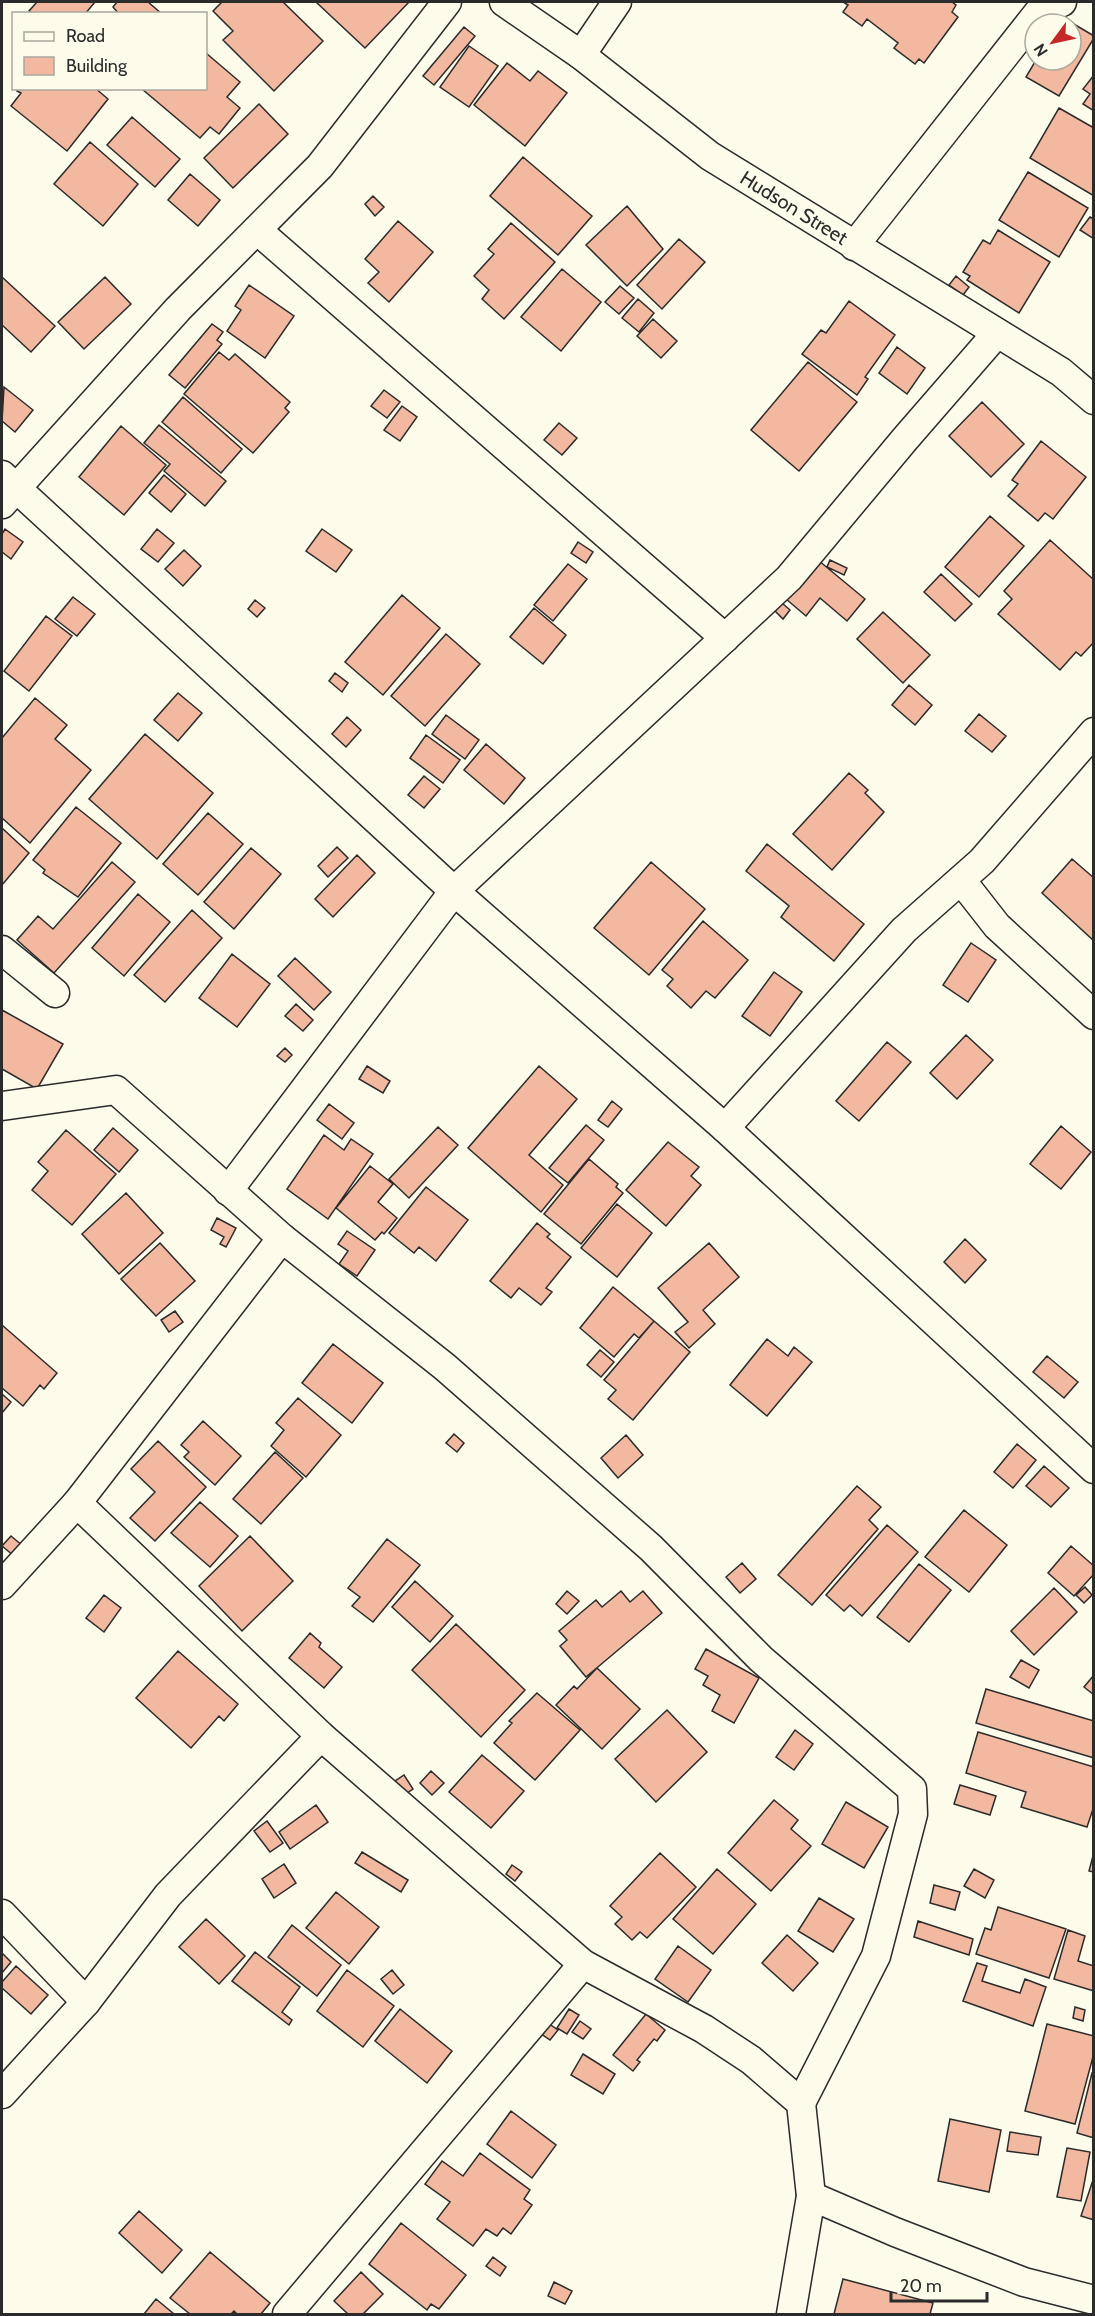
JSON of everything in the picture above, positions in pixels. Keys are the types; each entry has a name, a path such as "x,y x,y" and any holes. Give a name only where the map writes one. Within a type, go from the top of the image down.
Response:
{"street":[{"path":"447,2 320,166 178,309 6,489 188,649 454,891 725,1128 1094,1469"},
{"name":"Hudson Street","path":"504,2 581,55 710,156 1061,372 1094,400"},
{"path":"581,55 617,2"},
{"path":"855,246 1038,13 1062,2"},
{"path":"256,230 725,638"},
{"path":"228,1191 454,891 789,578 904,439 997,333"},
{"path":"725,1128 904,930 982,861 1094,732"},
{"path":"961,880 998,926 1094,1016"},
{"path":"2,950 55,993"},
{"path":"2,1106 116,1090 282,1238 445,1367 651,1548 761,1659 912,1790 913,1814 876,1956 801,2103 811,2196 791,2314"},
{"path":"2,1584 77,1503 282,1238"},
{"path":"77,1503 321,1736 583,1964 704,2029 751,2060 801,2103"},
{"path":"2,2094 86,2002 168,1895 321,1736"},
{"path":"2,1914 86,2002"},
{"path":"287,2314 583,1964"},
{"path":"811,2196 895,2232 1024,2282 1094,2300"}],"building":[{"path":"37,2 95,2 87,12 29,11"},
{"path":"117,2 148,2 160,12 117,12 113,7"},
{"path":"222,2 283,2 323,41 274,91 223,40 233,31 213,11"},
{"path":"316,2 409,2 365,48"},
{"path":"843,2 952,2 956,5 952,12 958,17 924,63 919,59 915,64 894,48 898,43 867,19 862,26 843,12 848,5"},
{"path":"464,27 475,36 434,85 423,76"},
{"path":"1083,29 1094,38 1083,56"},
{"path":"469,46 498,66 469,107 440,87"},
{"path":"207,54 240,82 227,97 240,108 219,134 210,127 200,138 143,90 207,90"},
{"path":"507,63 530,81 538,71 567,93 525,146 474,105"},
{"path":"1029,72 1073,72 1059,96 1026,77"},
{"path":"1094,75 1094,111 1083,104 1090,94 1083,89"},
{"path":"97,90 108,99 67,151 11,106 21,93 17,91"},
{"path":"259,104 288,134 233,188 204,158"},
{"path":"1059,108 1094,128 1094,196 1030,158"},
{"path":"132,117 180,159 155,187 107,145"},
{"path":"90,142 138,184 103,226 54,184"},
{"path":"523,157 592,216 558,255 490,196"},
{"path":"1028,172 1088,208 1059,257 999,220"},
{"path":"190,174 220,200 198,226 168,200"},
{"path":"373,196 384,207 375,216 365,204"},
{"path":"627,206 663,249 627,286 586,245"},
{"path":"1090,217 1094,219 1094,239 1080,230"},
{"path":"398,221 433,252 389,302 368,283 379,272 365,259"},
{"path":"511,223 555,262 504,319 482,299 489,290 474,276 494,254 488,249"},
{"path":"998,230 1050,262 1019,313 967,280 970,276 963,272 983,240 990,244"},
{"path":"679,239 705,262 662,309 637,285"},
{"path":"562,269 601,302 561,351 521,317"},
{"path":"956,276 969,287 963,295 949,285"},
{"path":"2,277 55,326 31,352 2,325"},
{"path":"105,277 131,304 84,349 58,322"},
{"path":"249,285 294,316 265,358 227,331 241,310 235,306"},
{"path":"620,286 634,298 619,314 605,302"},
{"path":"638,299 654,313 639,332 622,318"},
{"path":"849,301 895,335 865,377 868,379 857,395 802,354 821,330 826,333"},
{"path":"653,319 677,341 661,358 637,336"},
{"path":"212,324 223,332 217,340 222,344 185,388 169,375"},
{"path":"897,347 925,368 907,394 879,373"},
{"path":"219,352 229,360 235,354 290,402 285,408 289,412 253,453 184,394"},
{"path":"808,362 857,402 799,471 751,430"},
{"path":"4,387 33,410 15,432 2,421"},
{"path":"384,390 400,402 387,418 371,406"},
{"path":"183,397 242,449 221,473 162,422"},
{"path":"982,402 1024,444 991,477 949,436"},
{"path":"402,406 417,417 400,441 384,430"},
{"path":"559,423 577,438 562,455 544,440"},
{"path":"159,425 226,481 205,506 164,471 170,464 144,443"},
{"path":"121,426 166,465 124,515 79,477"},
{"path":"1041,441 1086,477 1053,519 1045,513 1038,521 1008,496 1018,484 1012,480"},
{"path":"164,475 186,494 171,512 149,493"},
{"path":"990,516 1024,546 979,597 945,567"},
{"path":"5,529 23,542 11,559 2,552 2,534"},
{"path":"157,529 174,543 158,562 141,549"},
{"path":"322,529 352,550 336,572 306,551"},
{"path":"1050,540 1094,580 1094,642 1081,656 1076,652 1060,670 998,614 1012,599 1004,591"},
{"path":"578,542 593,552 586,563 571,553"},
{"path":"184,550 201,566 183,586 165,569"},
{"path":"818,560 865,599 847,621 820,598 806,616 786,599"},
{"path":"830,560 847,568 844,575 827,567"},
{"path":"568,564 587,579 553,621 534,605"},
{"path":"941,574 972,604 955,621 924,592"},
{"path":"402,595 440,628 383,695 345,662"},
{"path":"73,597 95,614 77,636 55,619"},
{"path":"255,600 265,608 257,617 248,609"},
{"path":"782,603 790,610 783,619 775,611"},
{"path":"534,608 566,635 543,664 510,637"},
{"path":"883,612 930,655 903,683 857,639"},
{"path":"46,616 72,636 29,691 4,671"},
{"path":"446,634 480,664 425,726 391,696"},
{"path":"335,673 348,683 342,692 329,681"},
{"path":"909,685 932,705 915,725 892,705"},
{"path":"178,693 202,713 178,741 154,720"},
{"path":"35,698 67,725 55,739 91,770 30,843 2,818 2,738"},
{"path":"979,714 1006,736 992,752 965,731"},
{"path":"446,715 479,740 465,759 432,734"},
{"path":"347,717 361,730 346,747 332,734"},
{"path":"145,734 213,793 157,859 89,799"},
{"path":"426,735 460,760 443,783 410,758"},
{"path":"486,744 525,778 504,804 464,770"},
{"path":"849,773 868,790 865,793 884,812 832,870 793,834"},
{"path":"424,776 440,789 424,808 408,795"},
{"path":"76,807 121,843 78,897 43,873 45,870 33,860"},
{"path":"208,813 243,844 198,895 163,864"},
{"path":"2,828 29,853 2,885"},
{"path":"767,844 864,924 834,961 781,917 789,906 746,871"},
{"path":"337,847 348,858 328,877 318,866"},
{"path":"251,848 281,874 234,929 204,902"},
{"path":"357,855 375,873 333,917 315,899"},
{"path":"1072,859 1094,878 1094,941 1042,893"},
{"path":"112,862 135,882 54,973 17,940 38,916 53,929"},
{"path":"651,862 705,909 649,975 594,928"},
{"path":"138,894 170,922 124,976 92,948"},
{"path":"192,910 222,938 165,1002 134,975"},
{"path":"703,921 748,960 715,998 706,991 691,1008 667,986 673,979 662,970"},
{"path":"971,943 996,960 968,1002 943,985"},
{"path":"232,954 270,984 237,1027 199,998"},
{"path":"295,958 331,992 314,1010 278,976"},
{"path":"774,972 802,992 770,1036 742,1016"},
{"path":"296,1004 313,1020 303,1031 285,1016"},
{"path":"2,1010 63,1044 37,1089 2,1069"},
{"path":"966,1035 993,1060 957,1099 930,1073"},
{"path":"887,1042 911,1062 859,1121 836,1101"},
{"path":"285,1048 292,1055 285,1062 277,1056"},
{"path":"367,1066 390,1081 383,1093 359,1079"},
{"path":"539,1066 577,1099 529,1155 563,1185 541,1212 468,1148"},
{"path":"612,1101 622,1109 608,1127 598,1120"},
{"path":"329,1104 354,1123 342,1139 317,1120"},
{"path":"586,1125 604,1140 568,1183 549,1168"},
{"path":"1061,1126 1091,1152 1061,1189 1030,1164"},
{"path":"438,1127 458,1145 409,1198 389,1179"},
{"path":"113,1128 138,1150 119,1172 94,1150"},
{"path":"66,1130 116,1174 72,1225 32,1190 48,1171 38,1162"},
{"path":"324,1135 344,1150 351,1139 373,1154 328,1219 287,1189"},
{"path":"668,1142 699,1167 691,1176 701,1185 666,1226 626,1190"},
{"path":"589,1159 618,1184 616,1187 623,1193 581,1244 544,1214"},
{"path":"370,1166 393,1184 378,1202 397,1218 384,1234 382,1232 375,1240 336,1208"},
{"path":"426,1187 468,1220 436,1261 419,1247 414,1253 389,1233"},
{"path":"126,1193 163,1233 119,1274 82,1234"},
{"path":"617,1204 652,1233 617,1277 581,1248"},
{"path":"217,1218 236,1228 226,1247 220,1244 224,1237 211,1230"},
{"path":"537,1223 550,1234 547,1237 571,1257 546,1288 552,1292 541,1305 519,1288 511,1298 490,1281"},
{"path":"347,1231 375,1250 357,1276 339,1264 348,1251 338,1244"},
{"path":"965,1239 986,1260 965,1283 944,1262"},
{"path":"160,1243 195,1281 156,1316 121,1279"},
{"path":"709,1243 739,1277 703,1310 715,1324 689,1348 675,1332 688,1322 658,1288"},
{"path":"613,1287 654,1321 639,1338 634,1334 614,1357 580,1328"},
{"path":"175,1311 183,1322 169,1332 161,1320"},
{"path":"654,1321 690,1352 633,1420 608,1399 616,1390 604,1380"},
{"path":"2,1325 57,1373 44,1389 40,1385 23,1406 2,1388"},
{"path":"767,1339 788,1356 794,1347 812,1362 767,1416 730,1385"},
{"path":"333,1344 383,1383 352,1423 302,1383"},
{"path":"600,1350 614,1362 601,1377 587,1365"},
{"path":"1047,1356 1078,1382 1064,1398 1033,1372"},
{"path":"2,1394 11,1402 2,1413"},
{"path":"298,1398 341,1435 306,1477 271,1446 284,1430 276,1423"},
{"path":"203,1421 241,1456 215,1485 184,1457 189,1452 181,1445"},
{"path":"454,1434 464,1443 457,1452 446,1443"},
{"path":"626,1435 643,1455 618,1478 601,1458"},
{"path":"158,1441 206,1487 155,1541 130,1518 155,1492 131,1469"},
{"path":"1017,1444 1036,1460 1013,1488 994,1472"},
{"path":"275,1452 303,1478 261,1524 233,1499"},
{"path":"1044,1466 1069,1488 1051,1507 1026,1486"},
{"path":"857,1486 881,1507 869,1520 878,1529 812,1605 778,1575"},
{"path":"200,1502 238,1536 210,1567 171,1533"},
{"path":"964,1510 1007,1545 969,1592 925,1557"},
{"path":"887,1525 918,1552 862,1616 850,1605 844,1611 826,1595"},
{"path":"11,1536 23,1546 14,1556 2,1546"},
{"path":"250,1536 293,1581 242,1631 199,1586"},
{"path":"387,1539 420,1565 373,1622 352,1606 360,1597 348,1588"},
{"path":"1071,1546 1094,1566 1094,1574 1074,1596 1048,1573"},
{"path":"742,1563 756,1579 740,1593 726,1577"},
{"path":"919,1564 951,1590 909,1642 877,1617"},
{"path":"415,1581 453,1616 430,1642 392,1607"},
{"path":"1085,1587 1092,1595 1084,1603 1076,1595"},
{"path":"1054,1588 1077,1612 1034,1655 1011,1631"},
{"path":"567,1591 579,1601 567,1614 556,1604"},
{"path":"621,1591 630,1602 643,1591 662,1613 586,1677 560,1646 567,1640 559,1631 596,1600 602,1607"},
{"path":"104,1595 121,1608 104,1632 86,1618"},
{"path":"456,1624 525,1690 481,1737 412,1670"},
{"path":"310,1633 321,1643 319,1647 342,1667 324,1688 289,1658"},
{"path":"706,1649 759,1678 734,1723 712,1711 720,1695 703,1685 708,1676 695,1669"},
{"path":"178,1651 238,1704 224,1721 219,1716 191,1748 136,1698"},
{"path":"1021,1660 1039,1670 1029,1688 1010,1677"},
{"path":"597,1668 640,1709 602,1749 556,1705 574,1686 577,1689"},
{"path":"1094,1675 1094,1695 1084,1687"},
{"path":"986,1689 1094,1721 1094,1758 976,1723"},
{"path":"537,1693 580,1730 535,1780 494,1743 512,1723 509,1721"},
{"path":"667,1710 707,1752 656,1802 615,1759"},
{"path":"795,1730 813,1744 794,1770 776,1757"},
{"path":"978,1732 1094,1767 1094,1806 1087,1827 1021,1807 1026,1792 966,1773"},
{"path":"482,1755 524,1791 491,1828 449,1792"},
{"path":"431,1771 444,1783 432,1795 420,1783"},
{"path":"404,1775 413,1789 401,1797 392,1783"},
{"path":"960,1785 996,1796 990,1815 954,1804"},
{"path":"774,1800 798,1820 791,1829 811,1846 771,1891 728,1853"},
{"path":"846,1802 888,1827 864,1868 822,1844"},
{"path":"316,1805 328,1822 290,1849 279,1832"},
{"path":"267,1821 283,1843 270,1852 254,1831"},
{"path":"362,1852 408,1880 401,1892 355,1863"},
{"path":"1094,1852 1094,1872 1089,1871"},
{"path":"660,1853 696,1887 647,1938 640,1932 632,1940 615,1924 622,1917 610,1906"},
{"path":"284,1864 296,1883 274,1898 262,1879"},
{"path":"512,1865 522,1872 515,1881 506,1874"},
{"path":"717,1869 756,1904 713,1954 673,1919"},
{"path":"974,1869 994,1880 985,1898 964,1886"},
{"path":"934,1885 960,1892 955,1910 930,1903"},
{"path":"336,1892 379,1927 349,1964 306,1928"},
{"path":"819,1898 854,1919 833,1952 798,1931"},
{"path":"998,1907 1066,1929 1049,1978 976,1954 985,1928 991,1930"},
{"path":"206,1919 245,1956 219,1984 179,1947"},
{"path":"918,1921 973,1939 969,1955 914,1937"},
{"path":"292,1925 341,1965 317,1996 268,1957"},
{"path":"1068,1930 1085,1936 1078,1961 1094,1966 1094,1991 1054,1979"},
{"path":"787,1935 818,1963 793,1991 762,1963"},
{"path":"678,1946 711,1970 688,2002 655,1979"},
{"path":"255,1952 300,1987 282,2012 292,2020 289,2025 232,1981"},
{"path":"2,1953 11,1962 2,1973"},
{"path":"977,1963 987,1966 982,1981 1020,1993 1025,1979 1046,1987 1033,2026 963,2001"},
{"path":"16,1966 48,1995 31,2014 2,1988 2,1982"},
{"path":"347,1970 394,2006 363,2047 317,2011"},
{"path":"392,1970 404,1985 393,1994 381,1979"},
{"path":"1075,2007 1085,2010 1083,2021 1073,2018"},
{"path":"400,2009 452,2051 427,2083 375,2041"},
{"path":"569,2009 579,2015 567,2034 557,2028"},
{"path":"646,2014 665,2030 657,2041 654,2039 637,2060 640,2062 633,2071 613,2055"},
{"path":"542,2019 558,2030 550,2040 534,2029"},
{"path":"580,2021 591,2029 583,2039 572,2032"},
{"path":"1047,2024 1094,2036 1094,2053 1075,2124 1025,2111"},
{"path":"583,2054 615,2074 603,2094 571,2075"},
{"path":"1092,2073 1094,2074 1094,2138 1077,2133"},
{"path":"511,2111 556,2145 532,2178 487,2144"},
{"path":"950,2119 1001,2130 989,2192 938,2181"},
{"path":"1010,2132 1041,2137 1038,2155 1007,2151"},
{"path":"1067,2148 1090,2152 1081,2201 1057,2197"},
{"path":"480,2153 530,2190 524,2199 532,2205 511,2234 503,2228 497,2236 486,2229 473,2246 437,2219 450,2202 425,2184 442,2161 463,2176"},
{"path":"1094,2177 1094,2220 1081,2216"},
{"path":"139,2211 182,2250 162,2273 119,2233"},
{"path":"401,2223 466,2275 439,2309 431,2304 427,2310 369,2264"},
{"path":"210,2252 270,2303 261,2314 237,2314 234,2311 231,2314 190,2314 170,2298"},
{"path":"493,2257 506,2267 500,2276 486,2266"},
{"path":"361,2272 383,2294 363,2314 348,2314 334,2301"},
{"path":"843,2279 933,2303 930,2314 834,2314"},
{"path":"554,2282 572,2291 565,2304 548,2296"},
{"path":"156,2299 174,2314 144,2314"}]}
